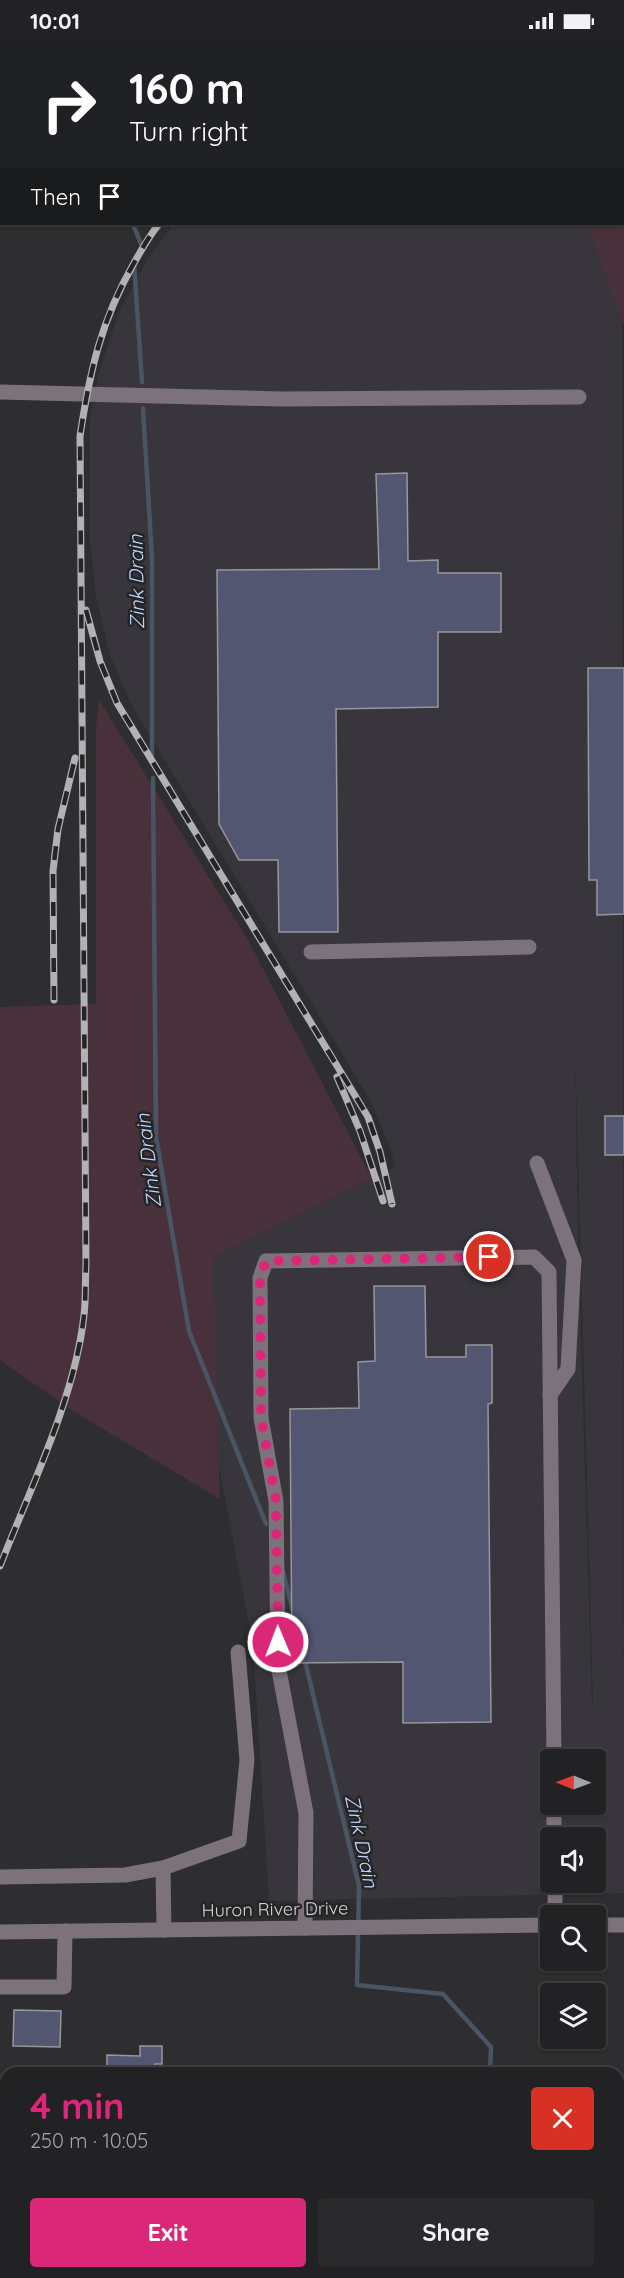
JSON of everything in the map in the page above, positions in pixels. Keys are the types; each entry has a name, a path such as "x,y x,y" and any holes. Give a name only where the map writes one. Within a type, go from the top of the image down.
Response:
{"street":[{"path":"0,392 282,399 579,397"},
{"path":"311,952 529,946"},
{"path":"537,1163 574,1260 568,1369 550,1395"},
{"path":"305,1928 306,1812 278,1665 276,1501 261,1418 260,1278 266,1261 534,1257 549,1272 554,1749"},
{"path":"0,1877 125,1875 163,1868 239,1841 247,1760 238,1652"},
{"path":"163,1868 164,1930"},
{"path":"606,1925 624,1924"},
{"name":"Huron River Drive","path":"0,1932 540,1925"},
{"path":"0,1987 64,1987 65,1931"}],"shaded area":[{"path":"173,225 622,225 624,1893 269,1901 253,1645 217,1456 213,1257 395,1168 391,1150 371,1102 131,704 110,655 96,597 90,542 90,418 100,368 120,310 148,258","holes":["575,1047 593,1702 578,1240"]},
{"path":"587,225 624,225 624,325"},
{"path":"99,700 248,940 372,1179 213,1257 220,1499 73,1411 0,1360 0,1007 96,1004 96,728"}],"building":[{"path":"407,473 408,561 438,560 438,573 501,573 501,632 438,632 438,707 336,709 338,932 279,932 278,860 239,860 219,824 217,570 379,569 376,474"},
{"path":"588,668 624,668 624,914 597,915 597,880 589,880"},
{"path":"605,1116 624,1116 624,1155 605,1155"},
{"path":"374,1286 425,1286 426,1357 466,1357 466,1345 492,1345 492,1403 488,1404 491,1722 403,1723 403,1662 292,1663 290,1409 359,1408 358,1362 375,1361"},
{"path":"14,2010 61,2011 60,2047 13,2046"},
{"path":"140,2046 162,2046 162,2064 155,2064 155,2067 107,2067 107,2055 140,2056"}],"waterway":[{"name":"Zink Drain","path":"133,225 141,244"},
{"name":"Zink Drain","path":"134,263 142,382"},
{"name":"Zink Drain","path":"143,408 152,558 152,755"},
{"name":"Zink Drain","path":"153,778 156,1137 189,1331 266,1524"},
{"name":"Zink Drain","path":"283,1572 293,1611"},
{"name":"Zink Drain","path":"304,1657 359,1886 357,1985 443,1994 491,2047 490,2067"}],"railway":[{"path":"0,1566 61,1411 79,1346 84,1315 86,1265 80,436 88,389 105,326 123,284 158,225"},
{"path":"86,610 100,661 117,703 368,1117 380,1152 392,1204"},
{"path":"54,1000 53,871 58,829 75,758"},
{"path":"337,1077 360,1131 383,1201"}],"route":[{"path":"278,1642 276,1501 261,1418 260,1278 266,1261 489,1257"}]}
